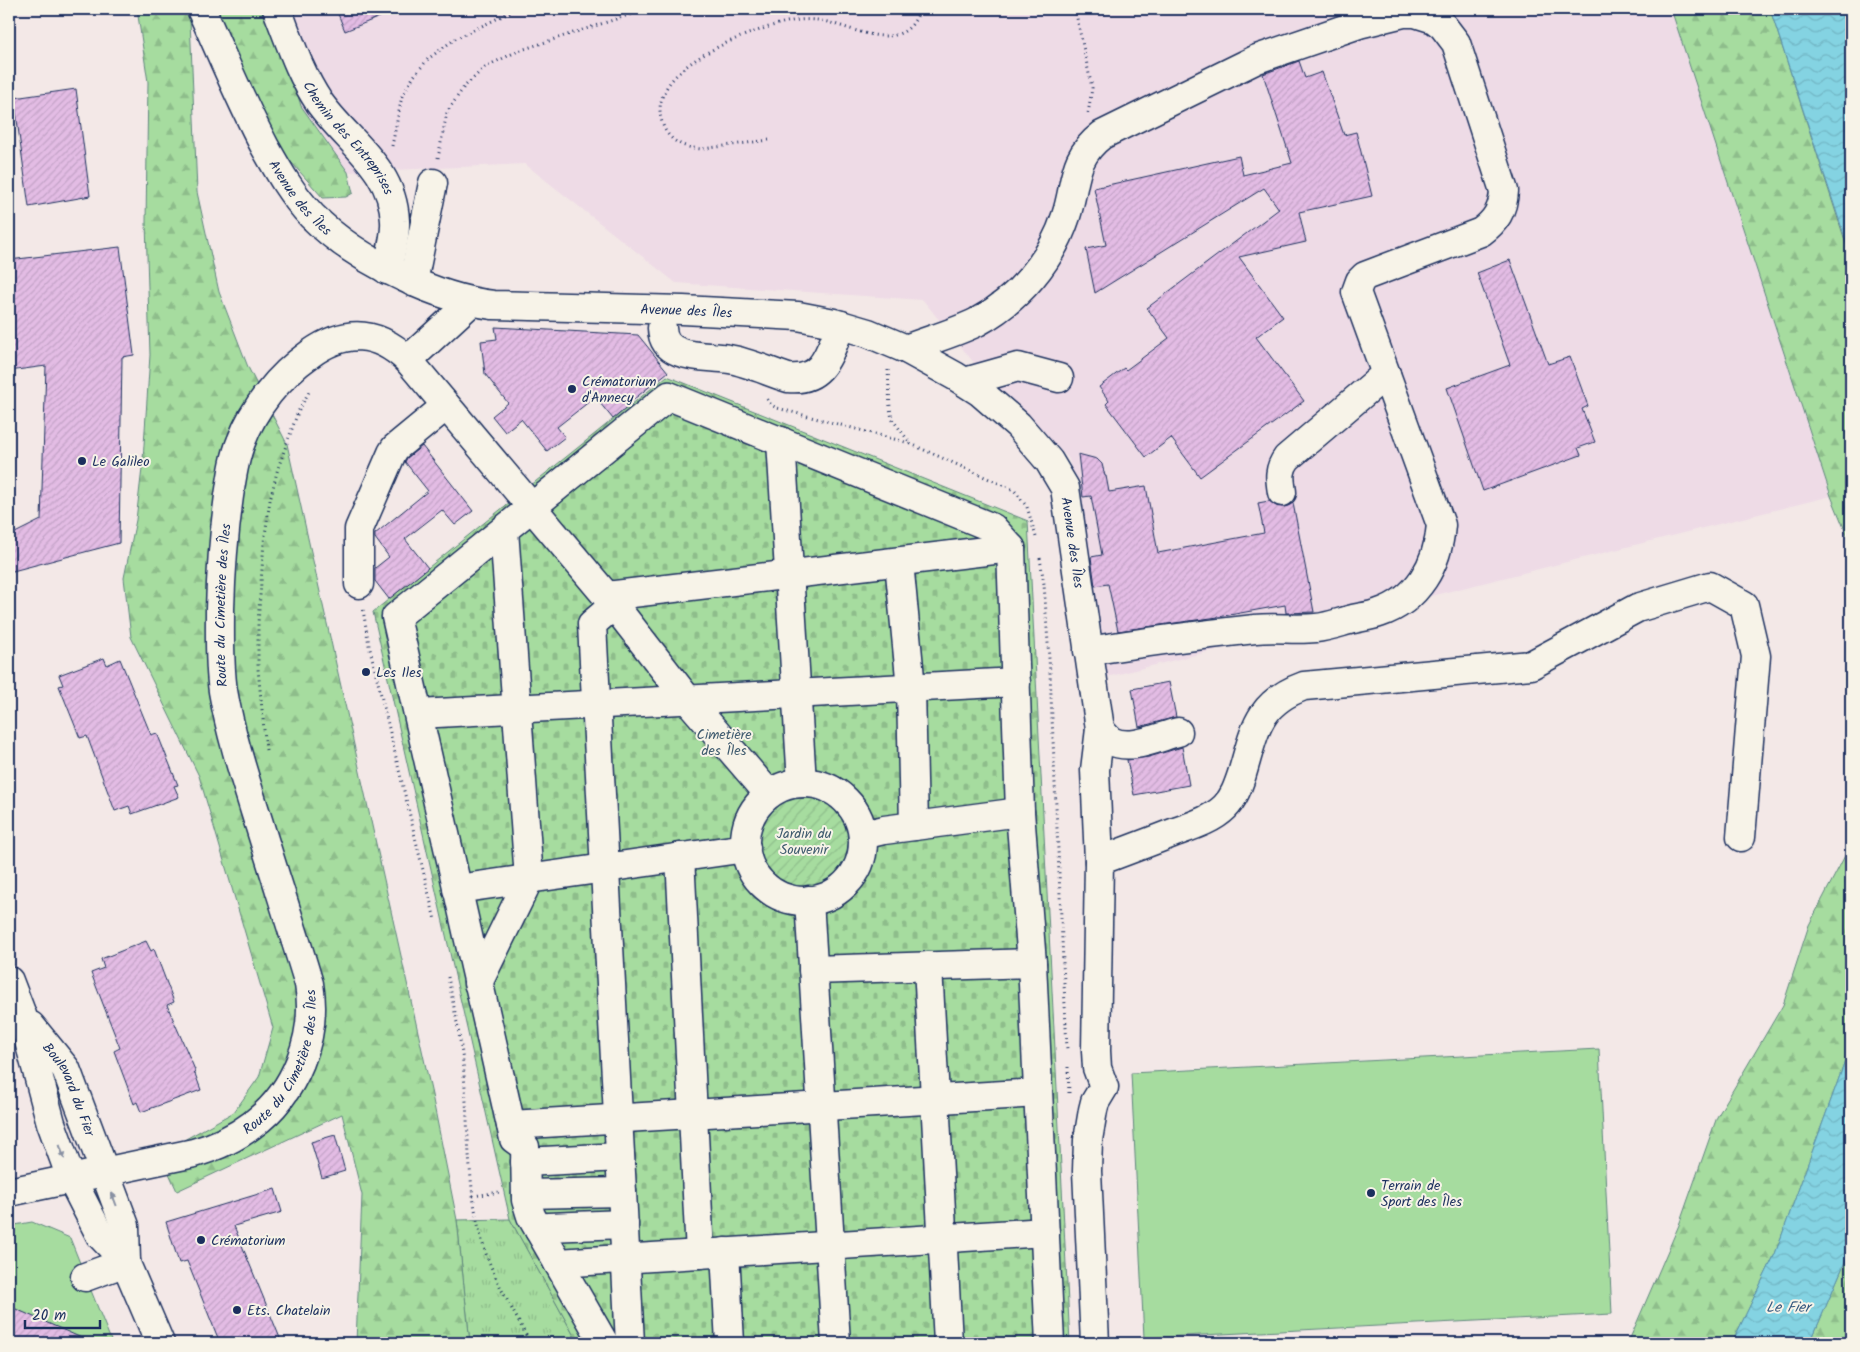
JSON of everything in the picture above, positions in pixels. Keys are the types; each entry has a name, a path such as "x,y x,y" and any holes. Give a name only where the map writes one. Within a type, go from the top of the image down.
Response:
{"street":[{"name":"Avenue des Îles","path":"201,9 245,108 284,182 327,230 350,247 388,270 446,295 471,302 493,305 683,310 788,316 840,325 868,333 906,349 965,382 1018,425 1049,461 1065,488 1100,729 1095,770 1099,861 1096,1051 1097,1068 1104,1087 1093,1110 1088,1148 1095,1343"},
{"name":"Chemin des Entreprises","path":"280,11 299,68 309,87 335,122 373,162 385,182 396,222 388,270"},
{"path":"906,349 976,322 996,310 1032,278 1057,238 1065,218 1077,166 1094,141 1102,135 1257,59 1359,24 1404,13 1415,13 1434,20 1443,26 1456,43 1504,191 1503,201 1496,219 1481,232 1370,273 1360,280 1356,292 1441,526 1440,543 1434,560 1422,582 1406,598 1393,607 1379,613 1317,628 1259,629 1088,651"},
{"path":"413,282 433,183"},
{"path":"408,360 471,302"},
{"path":"662,328 664,340 689,356 730,359 795,379 810,376 825,362 840,325"},
{"name":"Route du Cimetière des Îles","path":"9,1192 215,1147 253,1125 269,1110 283,1093 303,1056 311,1016 309,984 234,744 223,689 220,630 221,575 234,466 241,442 252,419 281,378 299,361 332,341 358,336 372,338 386,343 408,360 610,600 688,700 769,794"},
{"path":"965,382 1018,366 1059,378"},
{"path":"1282,492 1279,474 1287,458 1386,374"},
{"path":"515,1192 525,1162 525,1147 514,1139 396,617 504,530 526,501 669,396 993,528 1011,548 1020,812 1032,963 1050,1343"},
{"path":"359,584 359,529 392,453 446,406"},
{"path":"781,442 802,783"},
{"path":"478,982 529,879 504,530"},
{"path":"630,1343 592,624 610,600 790,575 1011,548"},
{"path":"899,562 911,688 914,826"},
{"path":"1099,861 1204,821 1224,809 1237,790 1257,726 1272,704 1292,690 1304,686 1531,665 1637,608 1710,586 1744,605 1756,656 1741,837"},
{"path":"419,714 1016,682"},
{"path":"1100,729 1109,740 1120,744 1134,744 1178,732"},
{"path":"802,783 820,784 836,792 849,803 858,818 863,835 862,853 856,870 846,884 832,894 809,900 797,900 780,896 765,887 754,873 747,857 745,840 748,822 756,806 769,794 784,786 802,783"},
{"path":"863,835 884,830 1020,812"},
{"path":"457,889 746,848"},
{"path":"680,857 693,1114 712,1253 730,1343"},
{"path":"809,900 836,1343"},
{"path":"813,970 1032,963"},
{"path":"928,966 948,1343"},
{"name":"Boulevard du Fier","path":"9,981 22,1015 39,1072 51,1123 71,1178 100,1235 126,1262 160,1343"},
{"name":"Boulevard du Fier","path":"22,1015 66,1069 125,1226 126,1262"},
{"name":"Boulevard du Fier","path":"39,1072 67,1118 104,1171"},
{"path":"511,1125 1038,1093"},
{"path":"525,1162 620,1157"},
{"path":"515,1192 622,1192"},
{"path":"515,1192 531,1216 604,1343"},
{"path":"539,1230 548,1227 624,1224"},
{"path":"558,1263 1045,1232"},
{"path":"85,1277 126,1262"}],"path":[{"path":"385,182 402,96 414,76 428,59 455,39 517,9"},
{"path":"433,183 447,112 454,99 474,76 485,67 518,51 646,9"},
{"path":"769,140 702,149 680,144 671,138 664,129 660,118 659,106 662,94 668,83 700,58 722,45 745,35 783,22 800,19 816,20 870,35 892,36 910,26 920,9"},
{"path":"1075,9 1092,88 1088,117"},
{"path":"770,372 764,388 771,405 776,408 911,444"},
{"path":"266,757 258,669 258,623 264,542 270,500 278,468 298,412 314,384"},
{"path":"359,584 369,645 435,921"},
{"path":"448,973 464,1073 474,1196 481,1237 503,1290 530,1343"},
{"path":"474,1196 515,1192"}],"shaded area":[{"path":"264,9 1672,9 1831,496 1095,680 1079,512 1069,459 1014,403 992,385 923,300 676,283 525,164 348,172 301,106 286,55"}],"green space":[{"path":"137,9 264,9 286,55 301,106 348,172 353,193 346,197 323,198 284,154 232,53 190,19 197,192 219,292 248,367 287,444 432,1095 457,1220 470,1343 356,1343 362,1195 342,1114 177,1191 168,1171 184,1140 234,1112 259,1077 273,1028 199,776 131,637 124,578 136,520 143,460 150,355 146,222 148,82"},
{"path":"1671,9 1770,9 1851,259 1851,545 1831,496"},
{"name":"Cimetière des Îles","path":"667,376 1028,521 1070,1343 578,1343 510,1219 373,612"},
{"name":"Jardin du Souvenir","path":"804,794 822,797 837,808 848,823 851,841 848,859 837,874 822,885 804,888 786,885 771,874 760,859 757,841 760,823 771,808 786,797"},
{"path":"1851,844 1851,1045 1775,1254 1732,1343 1628,1343 1679,1225 1717,1117 1783,1005 1809,925"},
{"name":"Terrain de Sport des Îles","path":"1599,1049 1612,1314 1144,1338 1131,1073"},
{"path":"510,1219 578,1343 470,1343 457,1220"},
{"path":"32,1222 70,1238 112,1343 9,1343 9,1226"},
{"path":"1851,1248 1851,1343 1810,1343"}],"water":[{"path":"1770,9 1851,9 1851,259 1847,244"},
{"name":"Le Fier","path":"1851,1045 1851,1248 1810,1343 1732,1343 1775,1254"}],"building":[{"path":"336,9 397,9 397,10 345,31"},
{"path":"1299,61 1305,78 1322,72 1344,135 1356,132 1372,196 1299,212 1306,242 1239,257 1283,317 1256,337 1304,401 1200,477 1171,438 1146,457 1106,404 1109,401 1099,387 1124,368 1126,370 1169,338 1147,308 1279,209 1264,188 1095,293 1086,249 1106,245 1094,188 1239,156 1243,175 1292,163 1263,74"},
{"path":"76,89 90,196 29,207 14,98"},
{"path":"120,247 134,355 122,357 119,543 9,572 9,536 41,520 46,366 9,371 9,260"},
{"path":"1510,260 1548,364 1570,357 1588,406 1582,409 1595,442 1578,448 1581,455 1483,491 1447,388 1510,365 1477,273"},
{"name":"Crématorium d'Annecy","path":"495,327 638,335 668,372 629,403 630,405 613,419 595,397 557,427 565,437 547,451 521,419 505,432 492,416 508,403 485,374 481,341 497,339"},
{"path":"422,446 473,511 455,525 442,510 405,539 428,568 389,599 375,581 375,568 389,557 375,538 375,534 428,491 405,462 407,458"},
{"path":"1078,454 1097,459 1102,464 1109,492 1146,486 1158,553 1264,533 1258,503 1269,501 1276,506 1284,507 1293,503 1314,612 1286,613 1285,605 1218,617 1118,631 1108,584 1095,586 1091,557 1102,555 1091,496 1083,497"},
{"path":"104,658 107,665 120,659 151,735 157,733 178,785 174,786 179,797 132,814 129,806 115,811 87,736 80,738 59,686 63,685 59,675"},
{"path":"1169,682 1176,717 1139,727 1132,689"},
{"path":"1182,747 1189,785 1134,795 1127,760 1149,757"},
{"path":"146,941 151,951 154,949 174,1002 167,1005 195,1070 201,1090 141,1112 137,1102 134,1104 114,1051 120,1048 91,973 104,968 101,959"},
{"path":"335,1135 345,1171 322,1178 311,1142"},
{"path":"275,1189 282,1212 234,1226 282,1343 220,1343 187,1261 179,1263 166,1222"},
{"path":"9,1306 93,1343 9,1343"}],"place":[{"name":"Crématorium d'Annecy","path":"572,389"},
{"name":"Le Galileo","path":"82,461"},
{"name":"Les Iles","path":"366,672"},
{"name":"Terrain de Sport des Îles","path":"1371,1193"},
{"name":"Crématorium","path":"201,1240"},
{"name":"Ets. Chatelain","path":"237,1310"}]}
